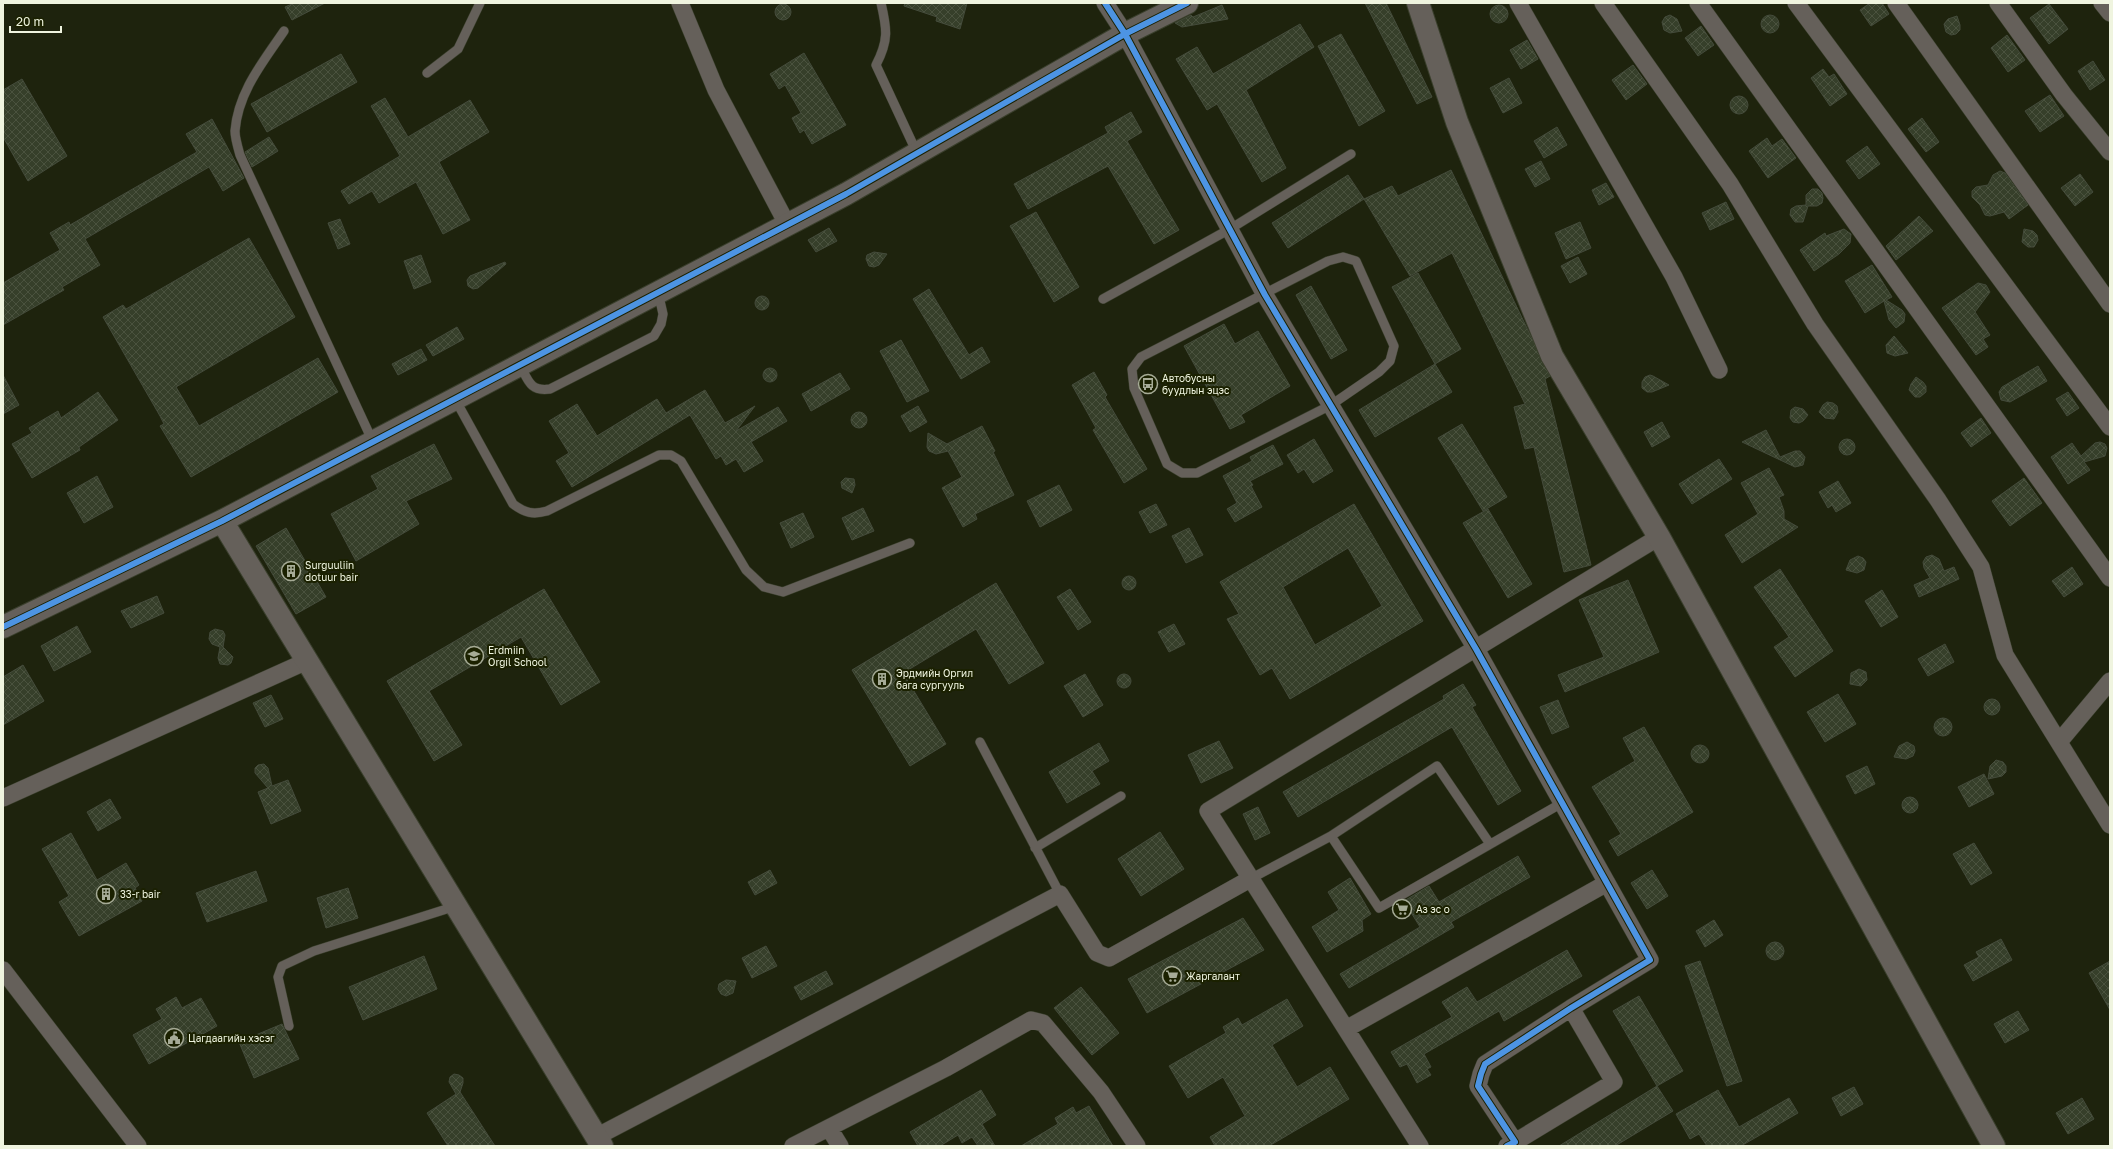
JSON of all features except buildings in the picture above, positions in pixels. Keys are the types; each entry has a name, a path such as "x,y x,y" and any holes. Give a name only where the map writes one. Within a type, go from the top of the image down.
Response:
{"street":[{"path":"680,3 716,90 787,224"},
{"path":"1105,3 1125,34 1265,295 1476,649 1650,960 1571,1008 1486,1064 1480,1074 1478,1086 1511,1144 1614,1082 1571,1008"},
{"path":"3,627 222,521 520,365 787,224 917,153 1125,34 1187,3"},
{"path":"1418,3 1456,122 1552,356 1659,537 1994,1146"},
{"path":"1518,3 1674,278 1720,370"},
{"path":"1603,3 1730,184 1815,324 1938,500 1981,567 2005,655 2110,825"},
{"path":"1698,3 1884,260 1934,334 2110,578"},
{"path":"1796,3 2110,427"},
{"path":"1896,3 2110,304"},
{"path":"1998,3 2064,95 2110,152"},
{"path":"2102,3 2110,13"},
{"path":"222,521 599,1141 1060,894 1097,953 1109,958 1250,879"},
{"path":"1420,1146 1208,811 1659,537"},
{"path":"3,798 307,661"},
{"path":"2060,742 2110,682"},
{"path":"1346,1029 1607,883"},
{"path":"3,970 138,1146"},
{"path":"793,1146 946,1068 1031,1020 1037,1020 1043,1023 1101,1092 1137,1146"},
{"path":"829,1128 840,1146"}],"lane":[{"path":"427,73 458,49 480,3"},
{"path":"881,3 887,29 885,49 876,65 917,153"},
{"path":"284,31 251,78 240,106 235,132 240,155 373,442"},
{"path":"1103,299 1230,229 1351,154"},
{"path":"1343,257 1356,262 1394,346 1390,361 1379,372 1331,405 1197,473 1182,473 1167,464 1134,388 1132,369 1140,357 1265,295 1328,261 1343,257"},
{"path":"520,365 530,385 537,389 550,389 626,351 654,336 661,324 663,314 658,292"},
{"path":"455,399 510,500 524,512 536,514 547,511 659,455 671,455 681,461 746,570 764,587 783,592 910,543"},
{"path":"980,742 1060,894"},
{"path":"1250,879 1331,836 1437,766 1490,844"},
{"path":"1035,848 1121,796"},
{"path":"1331,836 1379,908 1562,803"},
{"path":"289,1026 278,977 282,966 314,951 456,906"}],"cycle path":[{"path":"1105,3 1125,34 1265,295 1476,649 1650,960 1571,1008 1485,1064 1478,1086 1515,1142 1507,1146"},
{"path":"3,627 222,521 846,194 1125,34 1187,3"}],"place":[{"name":"Автобусны буудлын эцэс","path":"1148,384"},
{"name":"Surguuliin dotuur bair","path":"291,571"},
{"name":"Erdmiin Orgil School","path":"474,656"},
{"name":"Эрдмийн Оргил бага сургууль","path":"882,679"},
{"name":"33-r bair","path":"106,894"},
{"name":"Аз эс о","path":"1402,909"},
{"name":"Жаргалант","path":"1172,976"},
{"name":"Цагдаагийн хэсэг","path":"174,1038"}]}
